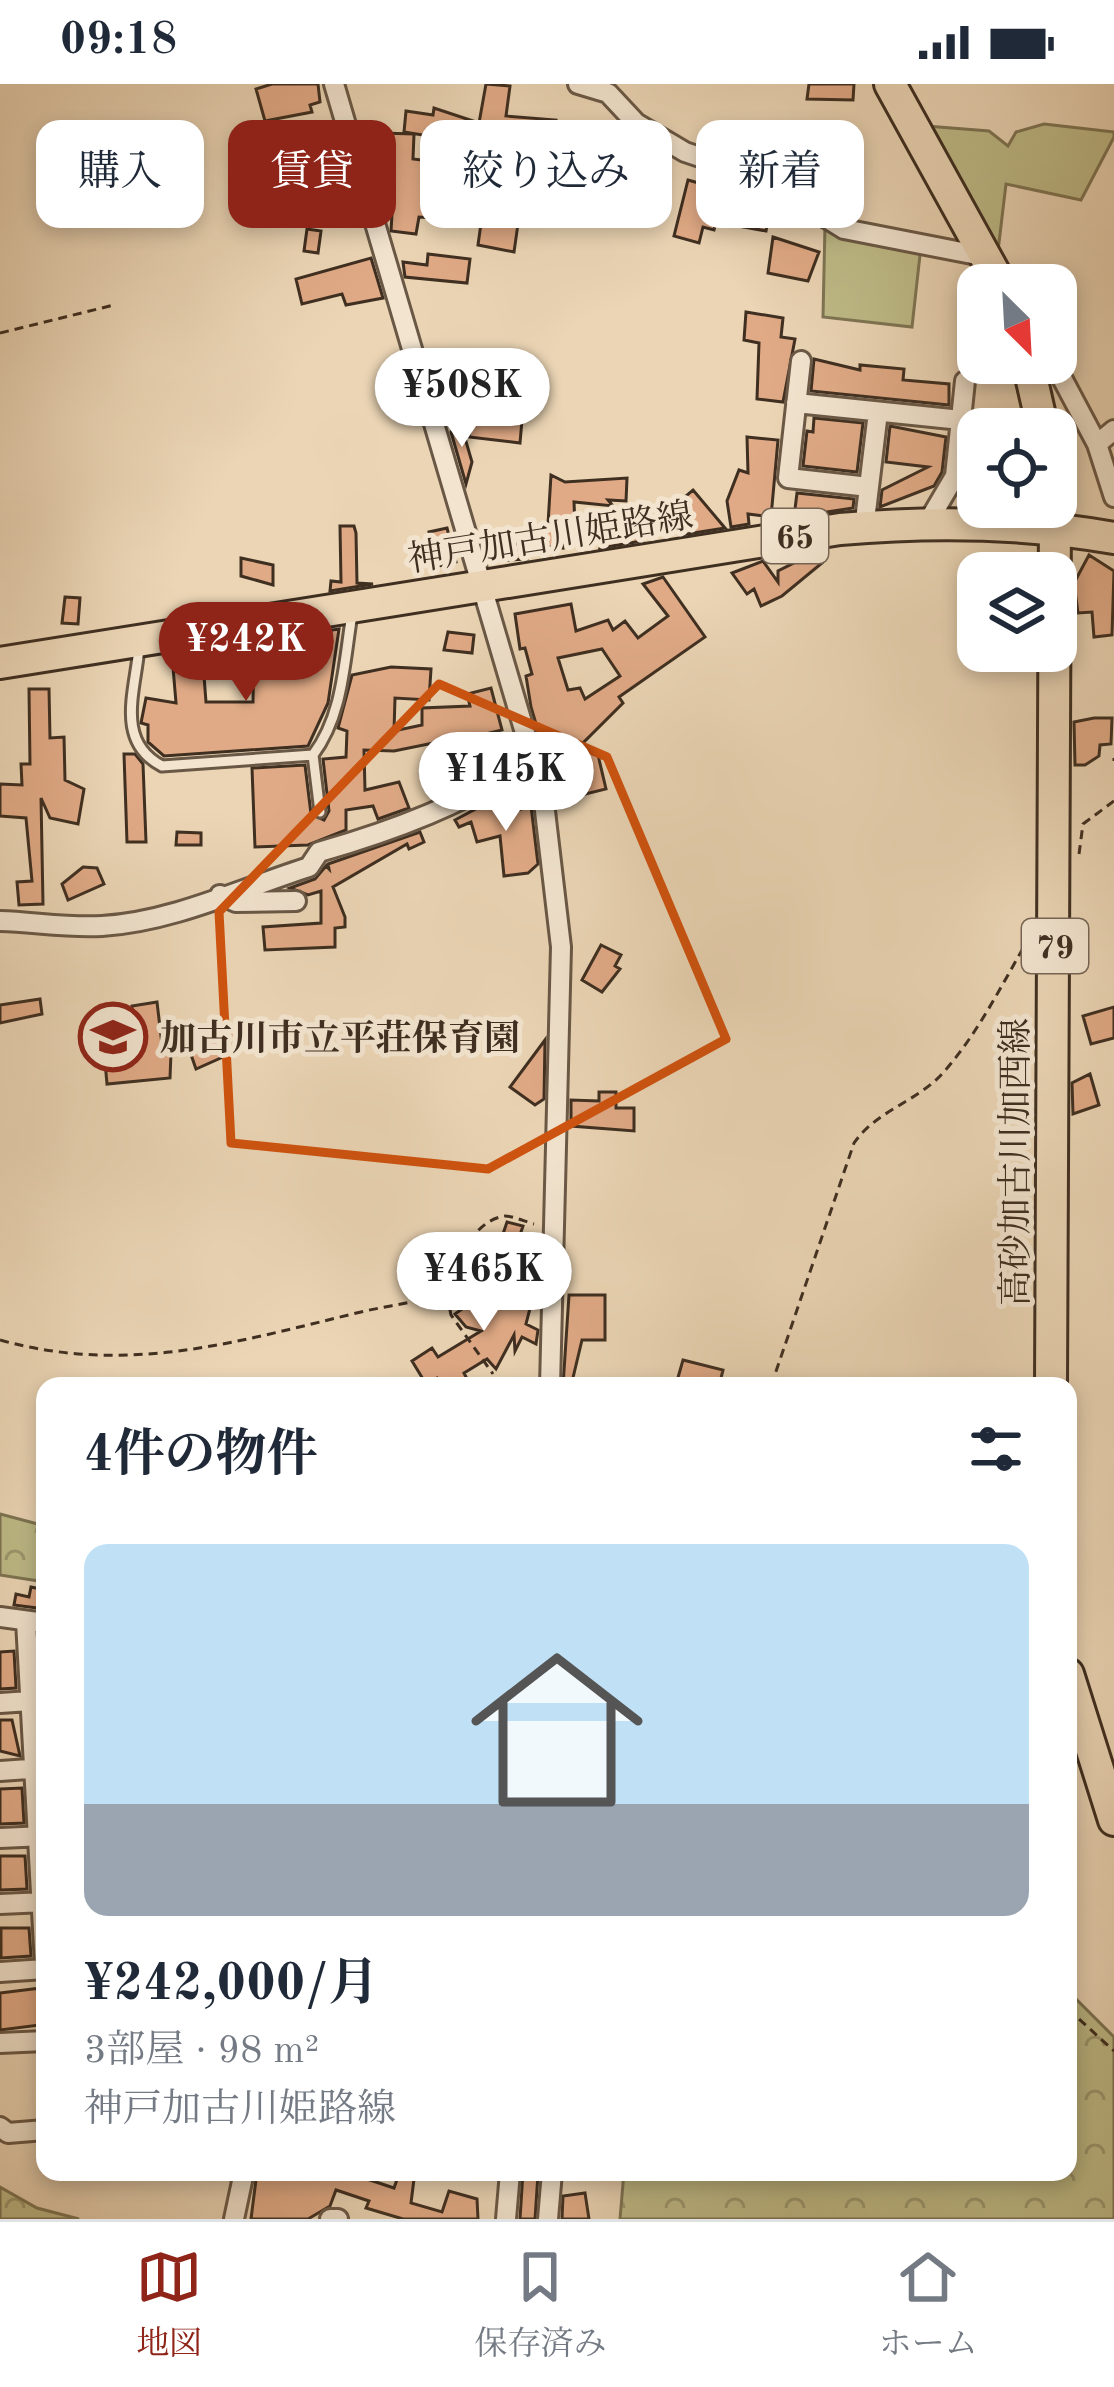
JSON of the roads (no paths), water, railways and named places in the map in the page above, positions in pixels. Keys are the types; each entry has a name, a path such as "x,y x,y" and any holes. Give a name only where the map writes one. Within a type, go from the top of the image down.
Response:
{"main road":[{"path":"890,84 991,264"},
{"name":"神戸加古川姫路線","path":"0,664 840,529 957,521"},
{"name":"神戸加古川姫路線","path":"1077,525 1114,538"},
{"name":"高砂加古川加西線","path":"1052,1377 1056,528"},
{"path":"1077,1703 1114,1820"}],"street":[{"path":"334,84 478,586 543,794 561,947 550,1377"},
{"path":"578,84 608,93 636,123 685,152 762,178 844,229 972,254 985,252"},
{"path":"801,361 788,478 869,487"},
{"path":"1065,384 1097,445 1114,497"},
{"path":"796,403 957,420"},
{"path":"866,512 878,412"},
{"path":"1097,445 1114,430"},
{"path":"928,522 955,476 957,460"},
{"path":"0,921 106,926 151,919 309,867 319,851 405,827 477,795 531,761"},
{"path":"220,895 236,902 296,901"},
{"path":"0,1617 35,1622"},
{"path":"0,1703 36,1701"},
{"path":"0,1771 36,1768"},
{"path":"0,1838 36,1836"},
{"path":"0,1904 36,1902"},
{"path":"0,1972 36,1968"},
{"path":"0,2043 36,2041"},
{"path":"0,2127 8,2133 36,2131"},
{"path":"234,2219 242,2181"},
{"path":"506,2219 509,2181"},
{"path":"548,2219 551,2181"}],"lane":[{"path":"320,812 313,755 330,732 336,711 354,606"},
{"path":"139,641 130,728 151,760 162,766 313,755"}],"place":[{"name":"加古川市立平荘保育園","path":"113,1037"}]}
